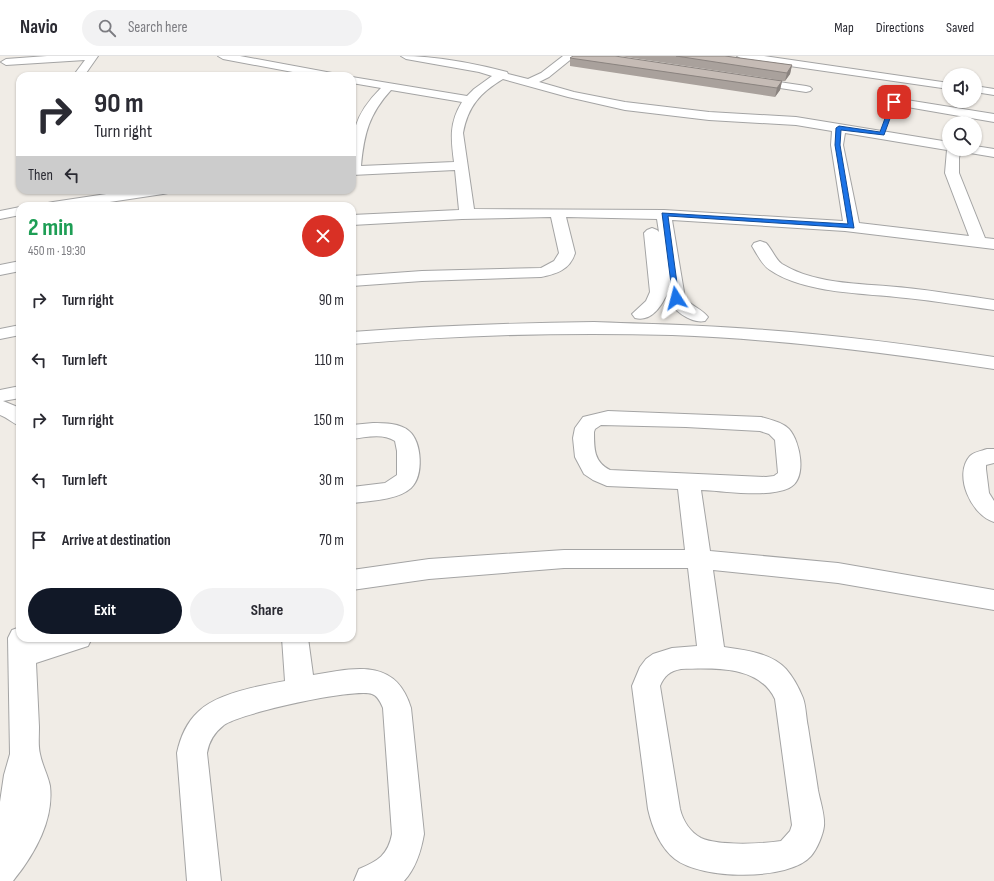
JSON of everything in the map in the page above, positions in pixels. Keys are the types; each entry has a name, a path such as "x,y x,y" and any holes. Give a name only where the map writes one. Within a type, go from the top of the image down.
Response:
{"street":[{"path":"6,62 93,56"},
{"path":"81,72 93,56"},
{"path":"223,56 302,72"},
{"path":"406,56 468,66 503,74 578,96 646,109 709,116 788,120 942,145"},
{"path":"530,82 545,75 570,56"},
{"path":"742,56 942,85"},
{"path":"775,56 942,79"},
{"path":"468,66 479,59"},
{"path":"788,120 806,89 822,67"},
{"path":"467,214 457,132 458,121 469,100 483,87 503,74"},
{"path":"744,80 806,89"},
{"path":"356,81 469,100"},
{"path":"982,85 994,87"},
{"path":"356,153 360,128 371,106 390,86"},
{"path":"982,91 994,92"},
{"path":"882,134 895,97 994,118"},
{"path":"839,128 837,145 852,227"},
{"path":"982,151 994,153"},
{"path":"952,156 952,173 979,242"},
{"path":"356,171 461,166"},
{"path":"81,202 136,194"},
{"path":"0,215 16,213"},
{"path":"356,281 500,273 532,274 555,268 564,261 567,253 558,213"},
{"path":"356,220 467,214 657,214 756,219 852,227 994,244"},
{"path":"657,214 663,261 678,302 699,317"},
{"path":"756,219 760,246 758,252 761,264 773,275 786,280 801,283 926,295 994,306"},
{"path":"641,314 654,304 658,296 663,261"},
{"path":"0,266 16,264"},
{"path":"0,270 16,267"},
{"path":"356,324 504,315 641,314 751,320 848,328 994,349"},
{"path":"356,338 495,329 573,327 652,328 759,334 855,343 994,363"},
{"path":"0,334 16,331"},
{"path":"0,381 16,377"},
{"path":"0,396 16,393"},
{"path":"0,407 16,415"},
{"path":"608,418 686,420 761,424 777,431 787,442 790,472 787,478 782,482 766,485 688,481 616,479 598,474 587,464 583,432 591,422 608,418"},
{"path":"356,432 379,429 396,432 402,436 406,442 410,469 408,476 402,483 393,488 356,494"},
{"path":"994,456 984,457 978,460 974,466 980,500 986,508 994,514"},
{"path":"688,481 712,657"},
{"path":"356,579 429,569 564,559 699,559 838,573 994,600"},
{"path":"0,839 14,808 24,754 21,647 53,642"},
{"path":"295,642 300,690"},
{"path":"712,657 750,662 764,667 776,676 784,687 788,699 808,825 805,837 799,847 790,854 778,859 765,860 710,857 693,852 678,841 668,826 664,809 647,694 646,686 648,676 655,667 665,660 712,657"},
{"path":"204,881 192,753 194,741 208,720 219,712 231,707 300,690 366,680 384,686 395,699 408,834 402,857 395,868 386,876 371,881"},
{"path":"0,871 19,846 27,831 35,803 33,778 24,754"}],"building":[{"path":"573,56 615,56 782,81 777,88 570,58"},
{"path":"676,56 725,56 792,65 787,73"}],"route":[{"path":"676,298 664,214 756,219 852,227 837,145 839,128 882,134 894,102"}]}
